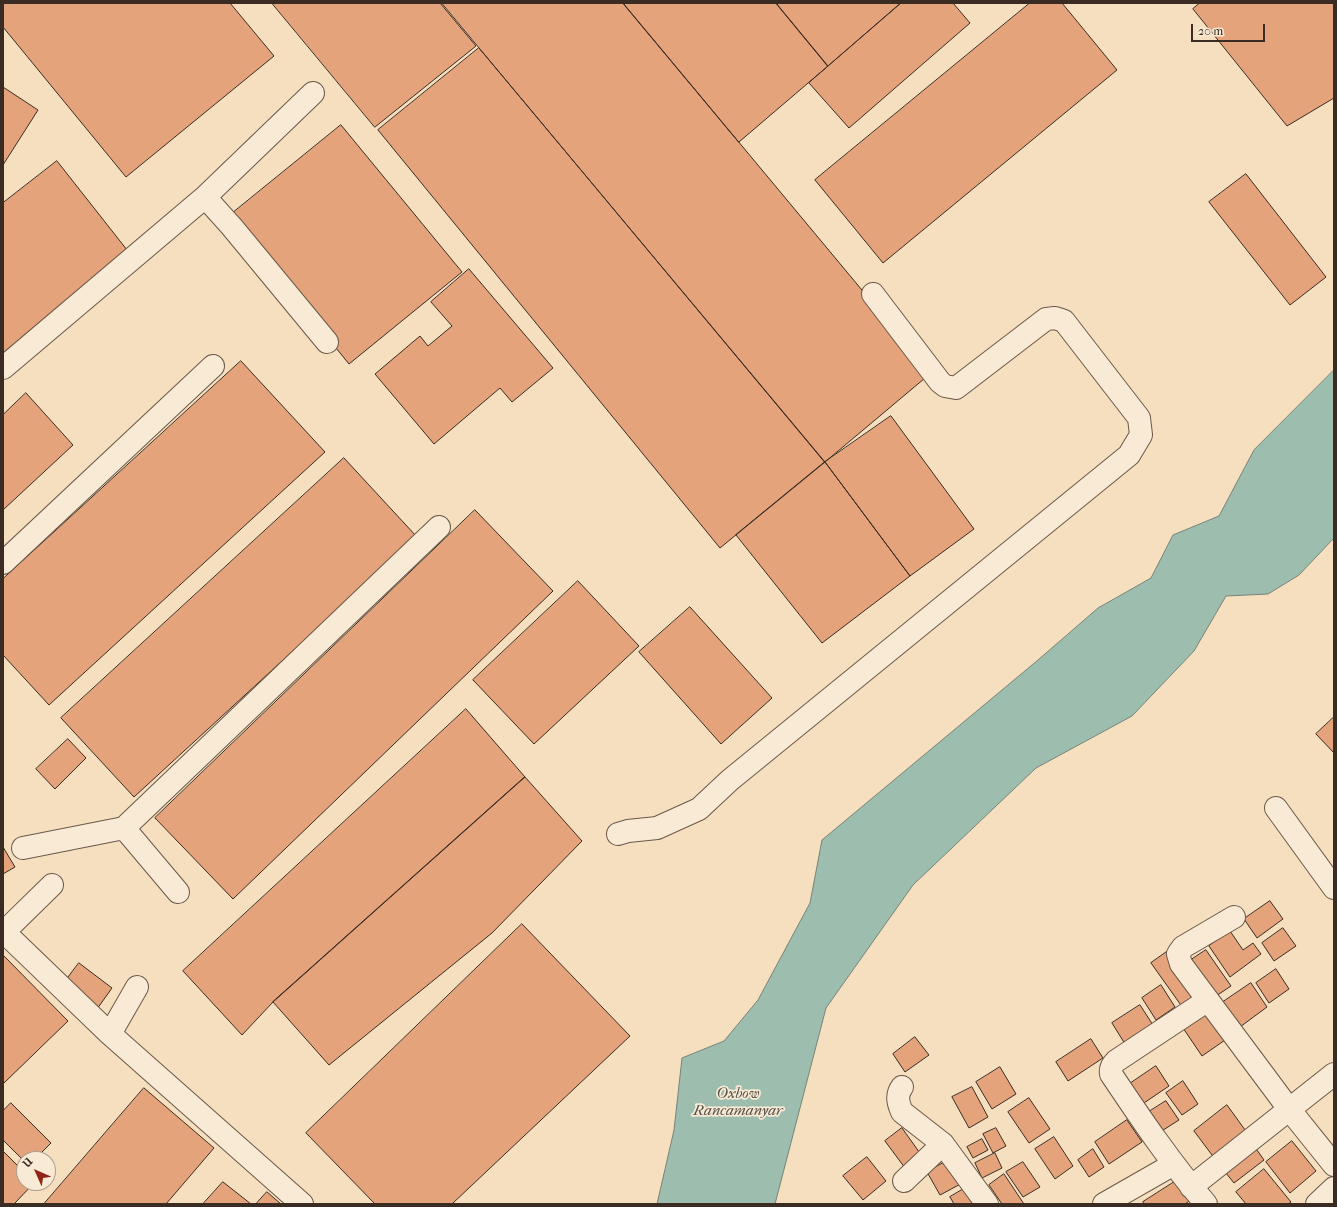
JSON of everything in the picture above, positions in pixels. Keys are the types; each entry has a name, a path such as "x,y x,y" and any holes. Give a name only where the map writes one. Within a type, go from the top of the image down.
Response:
{"street":[{"path":"3,368 205,197 313,93"},
{"path":"205,197 232,227 327,342"},
{"path":"618,834 628,831 657,828 699,809 730,780 1129,455 1141,435 1140,418 1064,321 1055,318 1046,319 956,388 945,386 940,382 873,294"},
{"path":"3,563 213,366"},
{"path":"23,848 124,828 439,527"},
{"path":"1276,808 1334,888"},
{"path":"124,828 178,892"},
{"path":"52,885 4,932 110,1034 302,1204"},
{"path":"1234,916 1183,947 1178,954 1181,964 1289,1109 1334,1165"},
{"path":"110,1034 137,987"},
{"path":"1206,1204 1174,1164 1111,1074 1111,1068 1116,1061 1208,1000"},
{"path":"1191,1187 1334,1074"},
{"path":"902,1087 898,1092 899,1106 902,1112 943,1144 987,1204"},
{"path":"904,1181 943,1144"},
{"path":"1104,1204 1174,1164"},
{"path":"1317,1204 1334,1188"}],"water":[{"name":"Oxbow Rancamanyar","path":"1334,370 1334,538 1299,575 1268,594 1226,596 1194,651 1132,716 1036,768 913,885 826,1008 775,1204 657,1204 674,1130 682,1058 724,1041 758,1000 810,903 822,840 1098,608 1151,578 1173,535 1219,516 1254,450"}],"building":[{"path":"3,3 230,3 274,56 126,177 3,27"},
{"path":"272,3 440,3 476,46 375,127"},
{"path":"442,3 623,3 931,373 825,462"},
{"path":"623,3 776,3 828,66 739,142"},
{"path":"776,3 901,3 828,66"},
{"path":"901,3 953,3 970,23 849,128 809,83"},
{"path":"1030,3 1062,3 1117,70 883,263 815,180"},
{"path":"1200,3 1334,3 1334,98 1287,126 1193,9"},
{"path":"479,48 825,462 720,548 378,130"},
{"path":"3,87 38,110 3,165"},
{"path":"341,125 462,272 349,364 229,216"},
{"path":"57,161 131,255 3,356 3,203"},
{"path":"1246,174 1326,277 1290,305 1209,202"},
{"path":"469,269 553,368 512,402 500,388 434,444 375,374 420,336 428,346 452,326 431,302"},
{"path":"241,361 325,452 49,705 3,655 3,579"},
{"path":"26,393 73,445 3,510 3,415"},
{"path":"891,416 974,529 910,576 825,462"},
{"path":"344,458 417,537 134,797 61,718"},
{"path":"825,462 910,576 822,643 736,535"},
{"path":"475,510 553,591 233,899 155,818"},
{"path":"578,581 639,646 534,744 473,680"},
{"path":"690,607 772,698 721,744 639,652"},
{"path":"466,709 525,777 273,1002 242,1035 183,971"},
{"path":"1334,717 1334,753 1316,734"},
{"path":"68,739 86,758 55,789 36,769"},
{"path":"525,777 582,841 492,933 329,1065 273,1002"},
{"path":"3,847 15,867 3,874"},
{"path":"1270,901 1283,919 1257,938 1244,919"},
{"path":"522,924 630,1036 452,1204 375,1204 306,1133"},
{"path":"1283,928 1296,946 1274,961 1262,943"},
{"path":"1230,931 1243,950 1253,943 1261,954 1230,977 1209,946"},
{"path":"1206,950 1231,986 1213,998 1188,962"},
{"path":"1168,951 1199,997 1183,1008 1151,963"},
{"path":"3,955 68,1021 3,1084"},
{"path":"79,963 112,988 97,1009 64,983"},
{"path":"1276,969 1289,989 1269,1003 1256,983"},
{"path":"1251,983 1267,1007 1240,1027 1223,1002"},
{"path":"1161,985 1175,1007 1156,1020 1142,998"},
{"path":"1140,1005 1153,1025 1125,1044 1112,1023"},
{"path":"1210,1010 1228,1038 1202,1056 1183,1028"},
{"path":"915,1037 929,1055 905,1072 893,1054"},
{"path":"1091,1039 1103,1058 1068,1081 1056,1062"},
{"path":"1156,1066 1169,1086 1141,1105 1128,1085"},
{"path":"1000,1067 1016,1094 992,1109 976,1082"},
{"path":"1183,1081 1198,1104 1182,1115 1166,1093"},
{"path":"972,1087 988,1117 969,1128 952,1097"},
{"path":"144,1088 214,1148 166,1204 44,1204"},
{"path":"1029,1098 1050,1129 1029,1143 1008,1112"},
{"path":"1166,1101 1179,1120 1160,1132 1147,1113"},
{"path":"11,1103 51,1143 43,1151 16,1151 16,1153 3,1140 3,1111"},
{"path":"1227,1105 1248,1134 1215,1159 1194,1131"},
{"path":"1127,1120 1142,1142 1109,1164 1095,1142"},
{"path":"902,1128 922,1156 905,1168 885,1141"},
{"path":"996,1128 1006,1146 993,1153 983,1134"},
{"path":"1054,1137 1073,1166 1055,1179 1035,1149"},
{"path":"982,1139 988,1150 973,1158 967,1147"},
{"path":"1292,1141 1316,1171 1290,1193 1266,1162"},
{"path":"1252,1143 1264,1160 1234,1183 1221,1167"},
{"path":"1093,1149 1104,1167 1089,1177 1078,1160"},
{"path":"3,1151 16,1164 16,1191 26,1191 14,1204 3,1204"},
{"path":"995,1153 1002,1168 982,1178 975,1163"},
{"path":"867,1157 886,1181 863,1200 843,1176"},
{"path":"954,1157 968,1180 940,1195 927,1172"},
{"path":"1023,1162 1040,1187 1023,1197 1006,1172"},
{"path":"1264,1169 1291,1202 1288,1204 1246,1204 1236,1192"},
{"path":"1004,1174 1024,1204 1002,1204 989,1185"},
{"path":"1179,1179 1192,1199 1185,1204 1144,1204 1143,1202"},
{"path":"223,1182 251,1204 203,1204"},
{"path":"972,1184 984,1204 954,1204 950,1197"},
{"path":"267,1192 281,1204 256,1204"}]}
